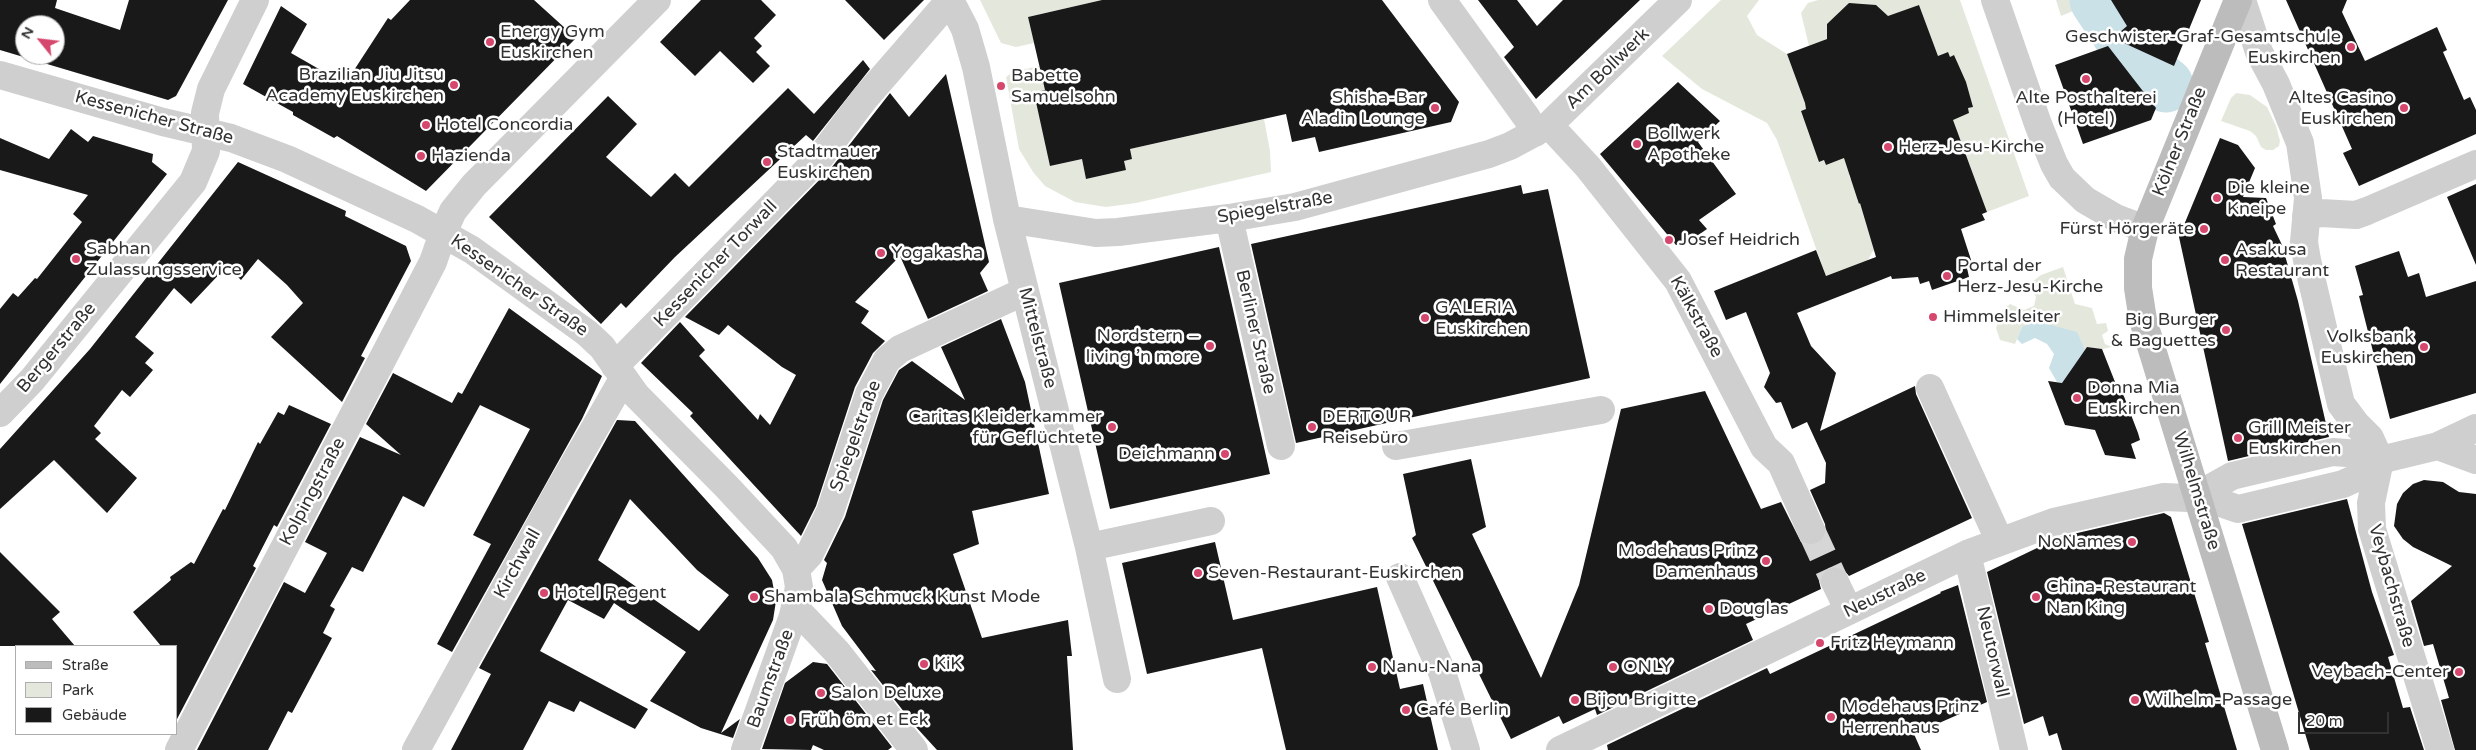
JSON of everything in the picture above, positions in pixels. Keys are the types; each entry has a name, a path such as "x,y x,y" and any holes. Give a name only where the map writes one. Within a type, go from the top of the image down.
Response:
{"street":[{"name":"Bergerstraße","path":"0,413 32,380 192,182 206,151 205,113 210,89 255,0"},
{"name":"Kolpingstraße","path":"179,750 433,262 442,233 453,211 474,185 656,0"},
{"name":"Mittelstraße","path":"950,0 963,24 974,60 1007,219 1088,547 1117,679"},
{"name":"Kessenicher Torwall","path":"619,372 821,156 865,98 950,0"},
{"name":"Kälkstraße","path":"1442,0 1527,118 1588,167 1668,267 1728,374 1764,447 1781,463 1811,530"},
{"name":"Am Bollwerk","path":"1542,129 1678,0"},
{"path":"1995,0 2038,124 2054,164 2062,178 2085,200 2116,218 2145,229"},
{"name":"Kölner Straße","path":"2145,229 2238,0"},
{"path":"2242,0 2259,52 2276,84 2300,143 2308,198 2304,242 2341,404 2356,424 2370,438 2380,460"},
{"name":"Kessenicher Straße","path":"0,75 163,122 231,138 287,159 417,219 472,250 566,316 602,348 619,372 779,543 792,559 796,569 799,587 795,608"},
{"name":"Spiegelstraße","path":"1007,219 1072,230 1103,233 1229,218 1295,207 1352,193 1489,154 1510,146 1542,129"},
{"path":"2306,216 2322,213 2356,215 2367,212 2476,164"},
{"name":"Berliner Straße","path":"1229,218 1281,446"},
{"name":"Wilhelmstraße","path":"2145,229 2138,259 2138,288 2144,320 2275,750"},
{"name":"Spiegelstraße","path":"796,569 809,555 830,512 869,394 887,360 900,350 1024,291"},
{"name":"Kirchwall","path":"416,750 558,492 619,372"},
{"path":"1930,388 2000,542"},
{"path":"1396,446 1600,410"},
{"path":"2198,496 2232,476 2333,452 2360,454 2380,460 2438,446 2476,428"},
{"path":"2438,446 2476,460"},
{"name":"Veybachstraße","path":"2380,460 2378,481 2371,503 2372,528 2440,750"},
{"name":"Neustraße","path":"1560,750 1967,554 2054,522 2109,508 2164,497 2188,498 2198,496"},
{"path":"1088,547 1211,521"},
{"name":"Neutorwall","path":"1967,554 2014,750"},
{"path":"1400,577 1442,672 1466,750"},
{"path":"1836,582 1848,611"},
{"path":"795,608 837,652 914,750"},
{"name":"Baumstraße","path":"746,750 795,608"}],"green space":[{"path":"980,0 1102,0 1028,17 1034,43 1016,47 1001,43"},
{"path":"1721,0 1759,0 1747,16 1757,35 1787,54 1805,103 1806,109 1801,111 1820,162 1824,160 1826,165 1846,152 1854,173 1849,175 1850,179 1855,178 1862,197 1857,199 1859,204 1864,202 1866,223 1876,250 1872,252 1867,262 1881,278 1852,291 1843,270 1826,276 1777,140 1767,123 1702,89 1662,56"},
{"path":"1818,0 1960,0 2029,196 1987,212 1960,139 1946,116 1962,110 1964,115 1969,113 1968,108 1972,107 1951,62 1957,61 1954,55 1950,57 1947,52 1942,54 1944,59 1940,61 1919,5 1889,17 1860,4 1860,10 1840,11 1827,39 1809,46 1801,13 1808,3"},
{"path":"2056,0 2082,0 2085,6 2061,16"},
{"path":"1039,66 1045,90 1034,93 1051,166 1082,159 1086,179 1125,170 1124,161 1132,159 1130,149 1264,119 1270,151 1271,172 1136,203 1106,207 1075,202 1045,186 1033,172 1019,149 1006,77 1013,72"},
{"path":"2236,93 2250,95 2267,107 2276,126 2280,141 2279,146 2273,150 2266,150 2261,147 2256,136 2250,131 2221,121 2231,98"},
{"path":"2063,267 2075,304 2092,308 2097,324 2106,323 2108,331 2102,335 2105,344 2112,347 2102,349 2088,347 2085,350 2022,327 2015,344 2000,340 1996,328 2002,311 2010,304 2024,310 2034,306 2036,297 2028,285 2041,275"}],"water":[{"path":"2036,321 2077,332 2085,350 2062,383 2057,382 2049,368 2054,354 2047,344 2035,338 2022,344 2017,339 2022,327"}],"building":[{"path":"0,0 57,0 55,8 120,30 129,0 228,0 176,96 168,100 50,65 65,65 65,15 15,15 15,54 0,50"},
{"path":"410,0 534,0 576,38 426,191 337,136 334,138 243,84 281,6 307,24 291,53 345,84 388,18 391,20"},
{"path":"701,0 761,0 776,15 754,38 762,46 756,52 770,66 753,83 720,51 695,76 660,42"},
{"path":"845,0 924,0 884,40"},
{"path":"1102,0 1382,0 1459,102 1451,122 1319,152 1315,137 1292,142 1286,114 1130,149 1132,159 1124,161 1126,170 1086,179 1082,159 1050,166 1034,93 1045,90 1028,17"},
{"path":"1478,0 1517,0 1537,26 1563,0 1640,0 1536,99 1504,57 1514,47"},
{"path":"2111,0 2201,0 2174,66 2113,38 2127,26"},
{"name":"Altes Casino Euskirchen","path":"2286,0 2347,0 2342,12 2365,61 2437,27 2447,50 2443,52 2464,100 2470,97 2476,110 2476,134 2359,186 2343,153 2352,149"},
{"path":"1849,3 1876,5 1888,16 1919,5 1938,56 1948,52 1950,57 1954,55 1966,82 1973,107 1968,108 1969,113 1953,120 1987,212 1982,214 1985,220 1961,229 1973,266 1967,268 1969,277 1932,290 1929,281 1920,284 1918,277 1892,279 1891,276 1797,313 1811,346 1836,373 1820,431 1915,386 1916,394 1972,518 1849,576 1843,569 1837,567 1829,568 1822,574 1819,581 1821,589 1746,624 1753,640 1597,715 1595,709 1563,724 1559,716 1511,739 1412,538 1416,535 1403,474 1471,459 1486,527 1472,534 1541,678 1579,585 1621,409 1705,391 1761,509 1781,502 1801,542 1810,546 1823,540 1826,532 1825,524 1810,490 1825,483 1826,463 1807,422 1792,429 1781,402 1776,403 1764,387 1770,373 1746,312 1726,320 1714,291 1816,250 1826,276 1876,257 1844,158 1826,165 1824,160 1819,162 1801,111 1806,109 1805,103 1787,54 1827,39 1827,24"},
{"path":"2108,46 2156,108 2151,120 2083,144 2055,65"},
{"path":"863,60 870,69 813,141 806,135 675,257 626,308 621,303 601,324 489,217 608,96 637,124 606,157 651,197 675,173 689,187 788,88 814,114"},
{"path":"946,74 989,262 980,273 988,291 928,319 900,256 855,302 869,311 861,323 885,341 873,353 855,387 816,506 801,536 690,416 693,413 641,363 680,322 705,350 699,356 758,420 760,414 770,425 796,375 782,367 728,325 719,335 685,317 832,167 890,93 909,117"},
{"path":"1678,82 1720,121 1698,142 1736,194 1699,220 1707,229 1684,245 1676,245 1600,154"},
{"path":"71,129 88,142 93,136 153,154 152,162 167,174 0,384 0,309 13,293 18,297 35,278 37,279 82,222 73,214 88,195 0,170 0,138 49,159"},
{"path":"2220,138 2238,145 2255,168 2243,197 2266,198 2276,224 2273,226 2282,245 2298,301 2329,437 2228,461 2179,237"},
{"path":"238,162 346,211 345,216 406,246 411,261 361,356 365,358 342,402 271,337 303,303 287,285 258,259 241,280 227,266 191,304 174,288 135,337 154,353 145,363 153,370 130,397 122,390 94,426 101,433 95,439 137,478 107,513 54,460 0,509 0,449 90,349"},
{"path":"2476,184 2476,265 2447,197"},
{"name":"GALERIA Euskirchen","path":"1521,185 1523,194 1548,189 1590,378 1296,443 1251,244"},
{"path":"1219,247 1270,474 1110,509 1059,283"},
{"name":"Volksbank Euskirchen","path":"2399,251 2408,277 2419,273 2426,297 2476,281 2476,393 2390,419 2359,296 2363,295 2355,266"},
{"path":"509,308 602,376 582,419 452,652 437,644 491,544 473,535 530,429 480,405 424,507 403,496 363,572 352,567 330,606 335,609 323,633 332,638 292,713 288,711 268,750 197,750 284,582 305,593 327,553 305,542 360,437 401,455 366,424 393,373 452,403 458,392 462,394"},
{"path":"1001,319 1025,382 1049,494 972,511 979,544 953,554 982,638 1068,620 1072,656 1067,656 1073,750 937,750 916,727 871,670 876,671 842,626 822,580 827,563 824,560 845,517 883,400 899,370 912,361 965,400 941,347"},
{"path":"2087,347 2102,349 2117,387 2120,386 2140,440 2131,444 2136,459 2105,455 2095,430 2065,425 2048,381 2062,383"},
{"path":"289,405 331,424 277,527 274,525 253,566 256,568 178,717 178,645 160,645 133,612 171,580 170,577 191,562 194,564 223,509 225,510 258,442 260,444 278,412 284,415"},
{"path":"617,420 635,421 758,558 772,580 776,601 773,620 721,733 740,719 733,738 701,728 650,701 686,652 614,603 604,619 568,600 540,651 648,709 635,729 580,701 574,712 549,701 523,750 451,750 491,674 479,668","holes":["630,499 697,570 729,595 699,631 598,560"]},
{"name":"Veybach-Center","path":"2424,480 2443,482 2459,492 2476,494 2476,750 2455,750 2441,700 2449,698 2433,644 2424,646 2411,601 2452,566 2413,547 2403,539 2394,526 2397,504 2403,493 2413,484"},
{"path":"2347,499 2372,592 2394,655 2388,657 2403,708 2410,707 2424,750 2310,750 2242,524"},
{"path":"2164,513 2171,517 2209,642 2205,643 2237,750 2062,750 2057,733 2049,736 2043,716 2024,724 1987,572 2060,537"},
{"path":"1215,542 1233,620 1377,587 1400,689 1423,684 1438,750 1286,750 1262,648 1147,674 1122,563"},
{"path":"0,552 60,612 52,619 74,645 0,646"},
{"path":"1958,585 1987,702 1914,734 1921,750 1608,750 1607,745 1767,668 1770,674"},
{"path":"813,662 827,664 892,747 888,750 824,750 813,745 811,750 762,749 785,683"}],"waterway":[{"path":"2097,0 2140,65 2166,85"}],"tunnel":[{"path":"1811,530 1835,582"}],"place":[{"name":"Energy Gym Euskirchen","path":"490,42"},
{"name":"Geschwister-Graf-Gesamtschule Euskirchen","path":"2351,47"},
{"name":"Alte Posthalterei (Hotel)","path":"2086,79"},
{"name":"Brazilian Jiu Jitsu Academy Euskirchen","path":"454,85"},
{"name":"Babette Samuelsohn","path":"1001,86"},
{"name":"Shisha-Bar Aladin Lounge","path":"1435,108"},
{"name":"Altes Casino Euskirchen","path":"2404,108"},
{"name":"Hotel Concordia","path":"426,125"},
{"name":"Bollwerk Apotheke","path":"1637,144"},
{"name":"Herz-Jesu-Kirche","path":"1888,147"},
{"name":"Hazienda","path":"421,156"},
{"name":"Stadtmauer Euskirchen","path":"767,162"},
{"name":"Die kleine Kneipe","path":"2217,198"},
{"name":"Fürst Hörgeräte","path":"2204,229"},
{"name":"Josef Heidrich","path":"1669,240"},
{"name":"Yogakasha","path":"881,253"},
{"name":"Sabhan Zulassungsservice","path":"76,259"},
{"name":"Asakusa Restaurant","path":"2225,260"},
{"name":"Portal der Herz-Jesu-Kirche","path":"1947,276"},
{"name":"Himmelsleiter","path":"1933,317"},
{"name":"GALERIA Euskirchen","path":"1425,318"},
{"name":"Big Burger & Baguettes","path":"2226,330"},
{"name":"Nordstern – living ’n more","path":"1210,346"},
{"name":"Volksbank Euskirchen","path":"2424,347"},
{"name":"Donna Mia Euskirchen","path":"2077,398"},
{"name":"Caritas Kleiderkammer für Geflüchtete","path":"1112,427"},
{"name":"DERTOUR Reisebüro","path":"1312,427"},
{"name":"Grill Meister Euskirchen","path":"2238,438"},
{"name":"Deichmann","path":"1225,454"},
{"name":"NoNames","path":"2132,542"},
{"name":"Modehaus Prinz Damenhaus","path":"1766,561"},
{"name":"Seven-Restaurant-Euskirchen","path":"1198,573"},
{"name":"Hotel Regent","path":"544,593"},
{"name":"Shambala Schmuck Kunst Mode","path":"754,597"},
{"name":"China-Restaurant Nan King","path":"2036,597"},
{"name":"Douglas","path":"1709,609"},
{"name":"Fritz Heymann","path":"1820,643"},
{"name":"KiK","path":"924,664"},
{"name":"Nanu-Nana","path":"1372,667"},
{"name":"ONLY","path":"1613,667"},
{"name":"Veybach-Center","path":"2459,672"},
{"name":"Salon Deluxe","path":"821,693"},
{"name":"Bijou Brigitte","path":"1575,700"},
{"name":"Wilhelm-Passage","path":"2135,700"},
{"name":"Café Berlin","path":"1406,710"},
{"name":"Modehaus Prinz Herrenhaus","path":"1831,717"},
{"name":"Früh öm et Eck","path":"790,720"}]}
